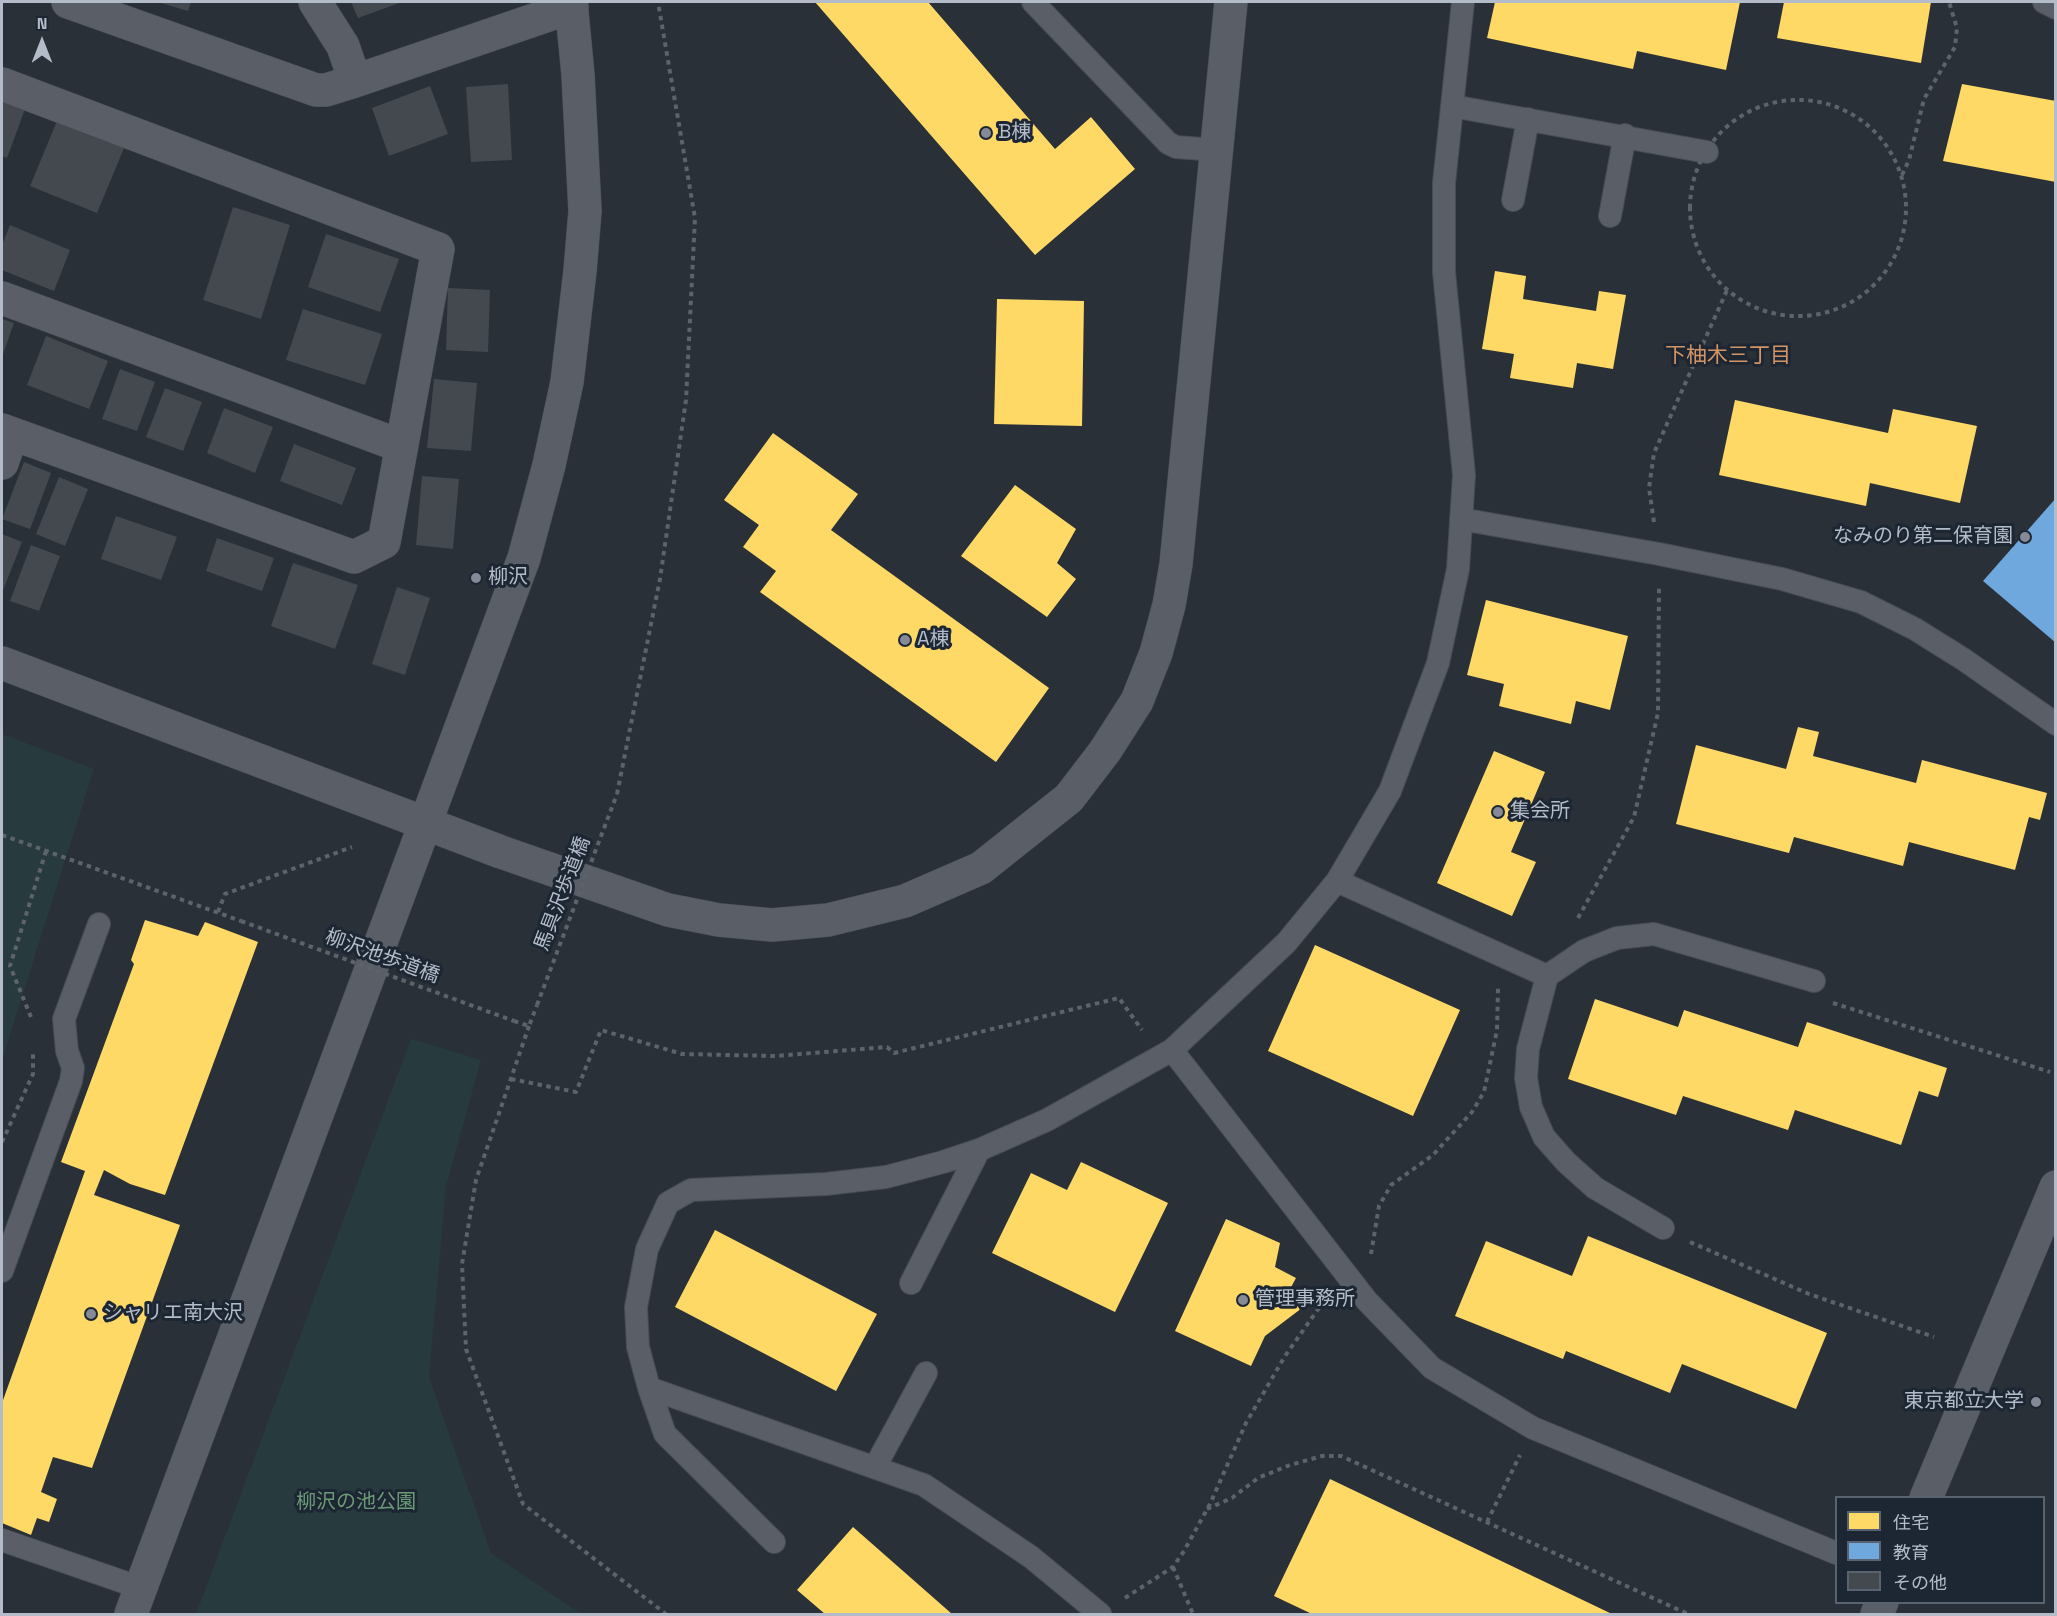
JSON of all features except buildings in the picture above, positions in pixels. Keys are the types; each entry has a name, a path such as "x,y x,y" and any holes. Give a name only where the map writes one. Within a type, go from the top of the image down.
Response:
{"street":[{"path":"68,2 316,90 326,90 355,81 571,4 585,211 567,382 549,465 524,558 136,1601"},
{"path":"315,2 343,46 355,81"},
{"path":"2,663 638,902 719,920 772,925 854,916 932,892 981,868 1002,854 1069,798 1105,751 1137,701 1156,653 1169,605 1181,521 1231,2"},
{"path":"2,84 438,249 384,542 354,557 5,442"},
{"path":"2,298 401,446"},
{"path":"1926,1496 2055,1187"}],"lane":[{"path":"774,1542 665,1434 649,1388 638,1347 636,1307 647,1249 668,1203 690,1190 826,1184 886,1177 979,1150 1047,1120 1167,1053 1286,944 1337,881 1390,791 1438,663 1458,569 1464,475 1444,272 1444,183 1463,2"},
{"path":"2044,2 2055,8"},
{"path":"1041,4 1168,143 1176,147 1216,150"},
{"path":"1452,106 1625,135 1707,152"},
{"path":"1513,200 1528,119"},
{"path":"1610,216 1625,135"},
{"path":"1461,519 1659,554 1782,579 1861,602 1915,629 2055,724"},
{"path":"1337,881 1547,976"},
{"path":"2,1271 71,1081 73,1068 64,1019 99,924"},
{"path":"1663,1228 1595,1188 1566,1162 1544,1137 1532,1107 1526,1078 1528,1049 1547,976 1584,951 1617,938 1654,934 1818,990"},
{"path":"1167,1053 1366,1301 1432,1368 1533,1428 1835,1554"},
{"path":"911,1283 979,1150"},
{"path":"875,1467 926,1373"},
{"path":"649,1388 924,1485 1109,1609"},
{"path":"3,1544 136,1601"}],"path":[{"name":"馬具沢歩道橋","path":"658,2 695,218 686,400 660,579 616,794 529,1026 476,1180 463,1254 466,1349 523,1504 666,1614"},
{"path":"1902,176 1910,160 1924,99 1955,47 1957,28 1949,2"},
{"path":"1793,100 1834,105 1869,128 1880,139 1898,165 1902,176 1910,214 1902,246 1881,279 1865,292 1820,313 1795,315 1767,310 1744,300 1714,277 1703,262 1688,222 1687,201 1690,185 1707,152 1726,128 1765,105 1793,100"},
{"path":"1591,897 1634,817 1658,713 1659,554 1649,488 1654,453 1728,288"},
{"name":"柳沢池歩道橋","path":"2,835 529,1026"},
{"path":"219,912 225,894 352,847"},
{"path":"32,1024 30,1011 10,966 46,851"},
{"path":"1370,1263 1379,1206 1391,1185 1433,1155 1472,1112 1484,1092 1497,1030 1498,984"},
{"path":"1818,990 2050,1072"},
{"path":"511,1079 576,1092 601,1030 682,1054 775,1056 887,1047 894,1053 1119,998 1167,1053"},
{"path":"2,1142 33,1074 33,1044"},
{"path":"1663,1228 1720,1257 1809,1294 1934,1337"},
{"path":"1109,1609 1173,1567 1208,1509 1246,1422 1285,1356 1329,1294"},
{"path":"1487,1522 1533,1428"},
{"path":"1208,1509 1232,1498 1258,1478 1290,1465 1322,1456 1341,1456 1688,1614"},
{"path":"1173,1567 1192,1614"}],"green space":[{"path":"2,734 94,769 2,1060"},
{"name":"柳沢の池公園","path":"411,1039 481,1060 446,1186 429,1377 491,1553 581,1614 196,1614"}],"place":[{"name":"B棟","path":"986,133"},
{"name":"なみのり第二保育園","path":"2025,537"},
{"name":"柳沢","path":"476,578"},
{"name":"A棟","path":"905,640"},
{"name":"集会所","path":"1498,812"},
{"name":"管理事務所","path":"1243,1300"},
{"name":"シャリエ南大沢","path":"91,1314"},
{"name":"東京都立大学","path":"2036,1402"}],"district":[{"name":"下柚木三丁目","path":"1728,356"}]}
